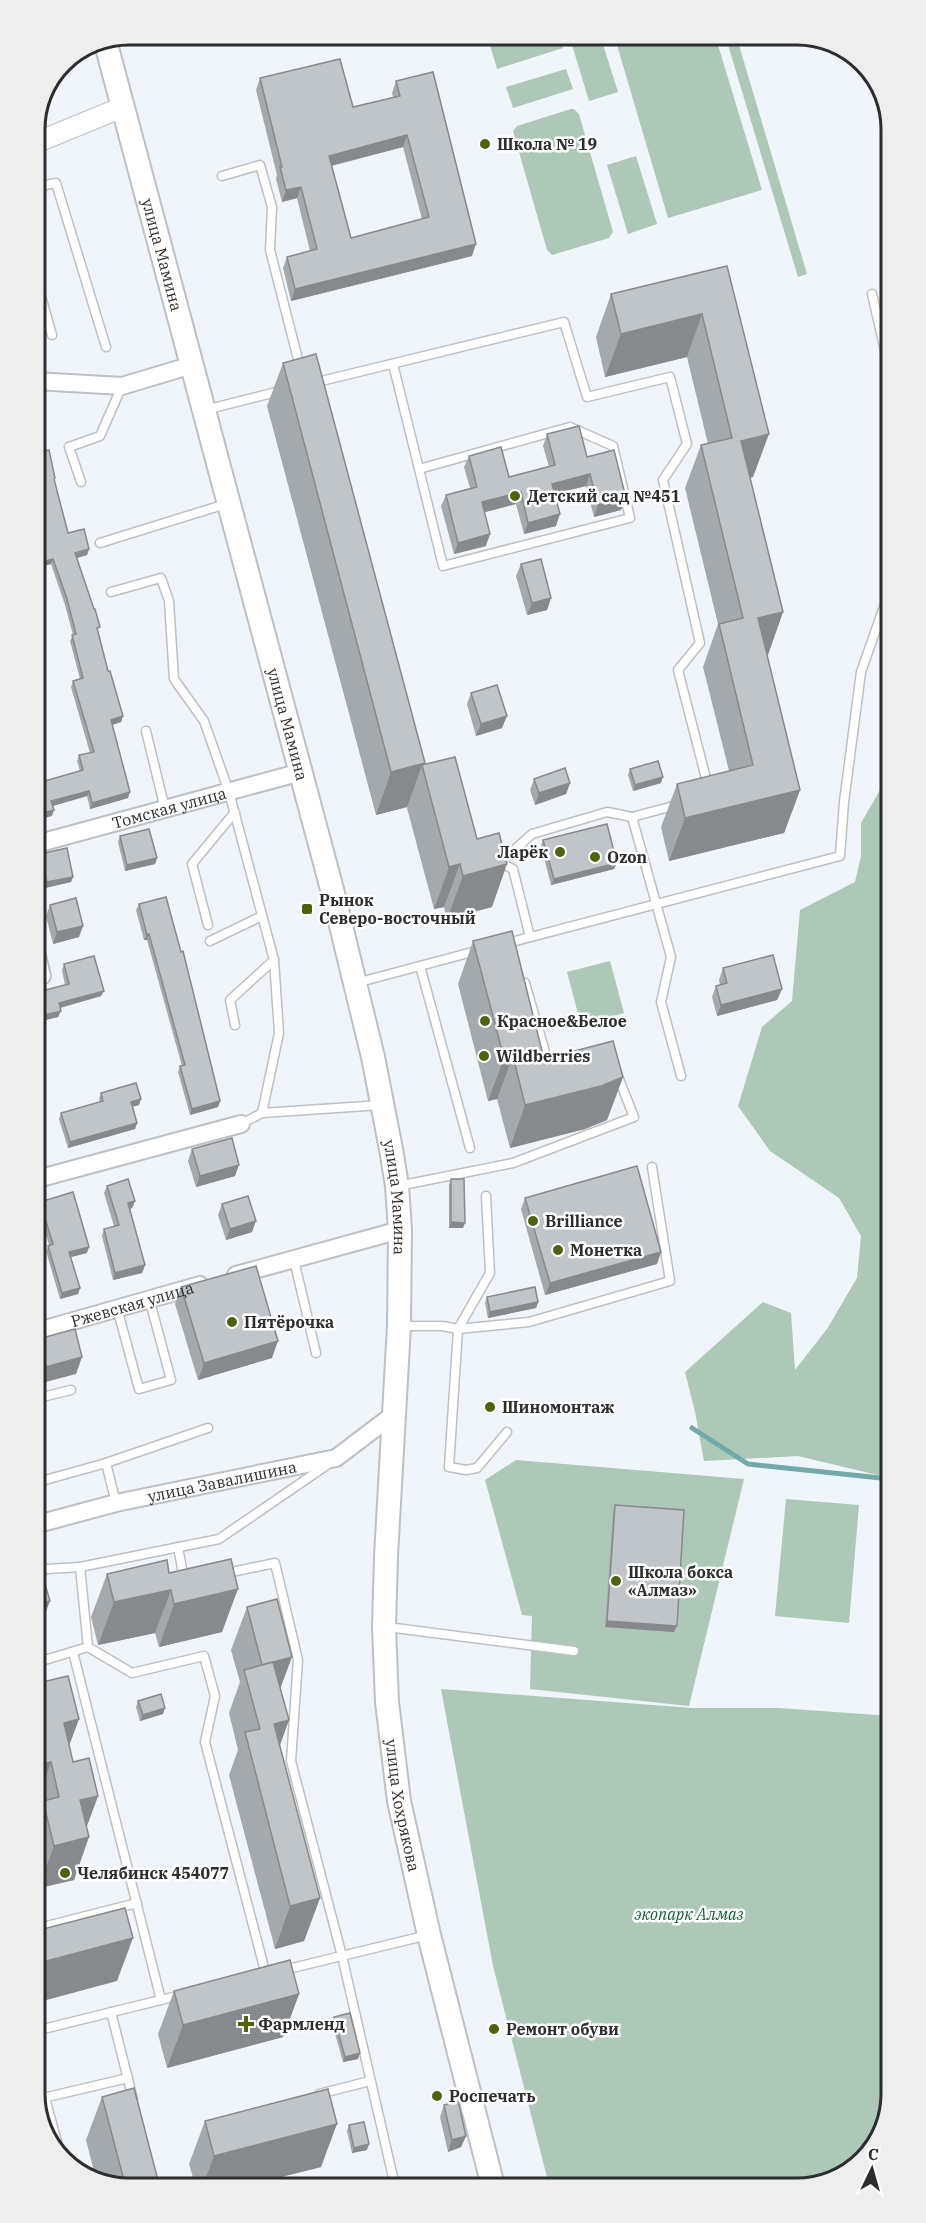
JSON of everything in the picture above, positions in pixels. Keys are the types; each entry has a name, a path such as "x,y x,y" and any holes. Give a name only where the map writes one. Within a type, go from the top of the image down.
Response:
{"main road":[{"name":"улица Мамина","path":"107,48 301,772 374,1057 397,1186 400,1230 399,1326 394,1414"},
{"name":"улица Хохрякова","path":"394,1414 384,1627 387,1702 399,1801 429,1935 492,2178"}],"street":[{"path":"45,139 123,107"},
{"path":"45,382 122,386 192,365"},
{"name":"Томская улица","path":"45,842 301,772"},
{"path":"45,1177 241,1124"},
{"name":"Ржевская улица","path":"45,1329 149,1298 400,1230"},
{"name":"улица Завалишина","path":"45,1522 116,1503 336,1458 394,1414"}],"lane":[{"path":"222,176 260,165 272,207 270,250 302,374"},
{"path":"45,185 56,183 106,347"},
{"path":"872,294 881,333"},
{"path":"45,310 52,335"},
{"path":"305,385 564,322 587,398 670,377 687,444 663,480 700,644 678,669 711,796"},
{"path":"393,364 443,566 630,518 613,446 570,427 419,469"},
{"path":"320,382 323,393"},
{"path":"81,482 69,447 100,436 122,386"},
{"path":"204,410 285,390"},
{"path":"100,543 229,503"},
{"path":"111,592 160,578 169,601 174,679 204,721 235,812 274,960 279,1034 262,1113"},
{"path":"355,983 840,856 844,802 861,672 881,617"},
{"path":"146,731 165,809"},
{"path":"530,937 513,868 496,861 532,834 607,812 632,817 688,802"},
{"path":"208,926 192,864 235,812"},
{"path":"632,817 671,957 661,1002 681,1076"},
{"path":"210,941 262,916"},
{"path":"512,942 516,954"},
{"path":"236,1025 230,1000 274,960"},
{"path":"420,966 470,1148"},
{"path":"521,972 551,1074 561,1071"},
{"path":"397,1186 513,1163 634,1117 614,1066"},
{"path":"241,1124 262,1113 383,1105"},
{"path":"399,1326 442,1326 458,1329 529,1322 670,1281 652,1167"},
{"path":"486,1196 490,1273 458,1329 449,1467 466,1470 477,1468 507,1432"},
{"path":"294,1260 316,1353"},
{"path":"117,1307 139,1389 161,1383 171,1380 149,1298"},
{"path":"45,1396 71,1390"},
{"path":"45,1480 106,1463 208,1428"},
{"path":"45,1570 80,1567 219,1539 336,1458"},
{"path":"106,1463 116,1503"},
{"path":"178,1547 185,1581 196,1579"},
{"path":"207,1576 275,1563 298,1660 291,1761 342,1956 393,2178"},
{"path":"80,1567 88,1647"},
{"path":"384,1627 574,1651"},
{"path":"45,1660 88,1647 132,1673 204,1656 216,1696 205,1742 266,1975"},
{"path":"73,1652 161,2000"},
{"path":"45,1926 137,1903"},
{"path":"255,1978 429,1935"},
{"path":"45,2028 185,1994"},
{"path":"111,2012 136,2111"},
{"path":"45,2097 128,2078"},
{"path":"315,2095 370,2081"}],"green space":[{"path":"490,45 562,45 563,48 497,69"},
{"path":"572,45 603,45 618,92 589,101"},
{"path":"617,45 718,45 762,190 668,218"},
{"path":"728,45 739,45 807,274 798,277"},
{"path":"566,69 573,89 513,108 506,87"},
{"path":"571,109 579,114 613,232 609,238 552,255 547,250 513,131 517,126"},
{"path":"636,156 657,224 628,234 607,165"},
{"path":"881,788 881,1476 798,1456 704,1461 685,1372 763,1302 791,1313 795,1370 827,1329 857,1278 861,1236 839,1198 770,1151 738,1106 762,1027 792,1001 800,910 855,882 861,856 861,823"},
{"path":"610,961 624,1013 581,1025 567,972"},
{"name":"Школа бокса «Алмаз»","path":"516,1460 744,1479 689,1706 530,1689 532,1616 522,1615 485,1480"},
{"path":"786,1499 859,1505 849,1623 775,1616"},
{"name":"экопарк Алмаз","path":"441,1689 692,1708 779,1708 881,1715 881,2094 877,2121 867,2139 842,2139 842,2165 824,2174 808,2177 547,2178 493,1966"}],"building":[{"path":"340,59 353,107 400,96 396,81 433,72 476,244 295,289 287,257 317,249 301,187 286,190 260,78","holes":["407,135 429,217 351,238 329,156"]},
{"path":"727,266 769,434 741,441 783,612 758,618 800,790 685,818 677,784 753,765 719,624 743,618 701,445 732,438 702,314 621,334 611,294"},
{"path":"316,354 425,763 391,772 283,363"},
{"path":"579,426 587,457 614,450 626,498 598,505 590,474 552,484 560,514 528,523 521,492 482,502 490,534 458,543 446,495 477,487 469,456 501,447 509,477 555,465 547,434"},
{"path":"49,450 68,533 84,529 89,549 75,553 95,609 100,627 97,628 108,671 110,671 123,716 111,720 130,792 92,803 89,791 51,801 54,810 45,812 45,781 83,770 79,755 94,752 73,681 83,678 72,635 76,634 53,559 45,561 45,451"},
{"path":"541,559 551,598 532,603 521,564"},
{"path":"497,685 507,716 481,724 471,693"},
{"path":"455,757 477,839 499,833 507,864 463,876 460,864 449,867 422,765"},
{"path":"658,761 663,777 635,785 630,769"},
{"path":"565,768 570,783 539,793 534,779"},
{"path":"607,824 617,863 554,879 543,840"},
{"path":"149,829 157,858 127,865 120,836"},
{"path":"67,848 73,877 47,882 45,853"},
{"path":"166,897 181,952 183,951 220,1101 192,1109 180,1066 185,1065 139,904"},
{"path":"76,898 83,926 57,932 50,905"},
{"path":"512,931 544,1059 613,1041 623,1077 601,1086 525,1105 513,1056 504,1058 473,941"},
{"path":"773,955 782,989 721,1005 716,986 727,983 723,968"},
{"path":"94,956 104,991 59,1003 61,1011 45,1015 45,990 69,984 64,964"},
{"path":"136,1083 141,1099 131,1102 137,1123 70,1142 61,1113 103,1101 101,1093"},
{"path":"232,1138 239,1165 200,1176 192,1149"},
{"path":"637,1166 661,1252 550,1283 525,1198"},
{"path":"128,1179 135,1201 128,1203 145,1265 115,1273 104,1229 119,1225 107,1186"},
{"path":"451,1179 464,1179 465,1223 451,1222"},
{"path":"73,1192 89,1247 69,1252 80,1288 62,1293 48,1246 53,1244 45,1218 45,1200"},
{"path":"248,1196 256,1221 230,1229 222,1204"},
{"path":"256,1266 278,1341 204,1363 181,1287"},
{"path":"535,1287 538,1302 490,1312 487,1297"},
{"path":"75,1329 82,1357 45,1367 45,1337"},
{"path":"615,1505 684,1510 677,1626 607,1621"},
{"path":"231,1559 238,1589 174,1604 171,1590 114,1602 107,1574 167,1560 169,1573"},
{"path":"45,1584 50,1601 45,1602"},
{"path":"277,1599 292,1657 262,1665 247,1607"},
{"path":"273,1662 289,1720 274,1724 320,1898 290,1906 245,1732 260,1729 244,1670"},
{"path":"68,1676 79,1719 64,1723 73,1762 89,1758 98,1796 80,1800 89,1837 54,1846 45,1800 59,1797 51,1762 45,1764 45,1681"},
{"path":"161,1694 165,1708 143,1715 138,1701"},
{"path":"125,1908 133,1938 45,1961 45,1928"},
{"path":"290,1960 299,1994 183,2025 174,1991"},
{"path":"350,2013 360,2053 345,2057 334,2017"},
{"path":"134,2088 157,2178 123,2178 102,2097"},
{"path":"328,2089 337,2124 214,2156 205,2121"},
{"path":"458,2101 466,2136 452,2140 444,2105"},
{"path":"364,2122 369,2144 354,2148 349,2125"}],"waterway":[{"path":"692,1428 748,1464 881,1478"}],"place":[{"name":"Школа № 19","path":"485,144"},
{"name":"Детский сад №451","path":"515,496"},
{"name":"Ларёк","path":"560,852"},
{"name":"Ozon","path":"595,857"},
{"name":"Рынок Северо-восточный","path":"307,909"},
{"name":"Красное&Белое","path":"485,1021"},
{"name":"Wildberries","path":"484,1056"},
{"name":"Brilliance","path":"533,1221"},
{"name":"Монетка","path":"558,1250"},
{"name":"Пятёрочка","path":"232,1322"},
{"name":"Шиномонтаж","path":"490,1407"},
{"name":"Школа бокса «Алмаз»","path":"616,1581"},
{"name":"Челябинск 454077","path":"65,1873"},
{"name":"Фармленд","path":"246,2024"},
{"name":"Ремонт обуви","path":"494,2029"},
{"name":"Роспечать","path":"437,2096"}]}
